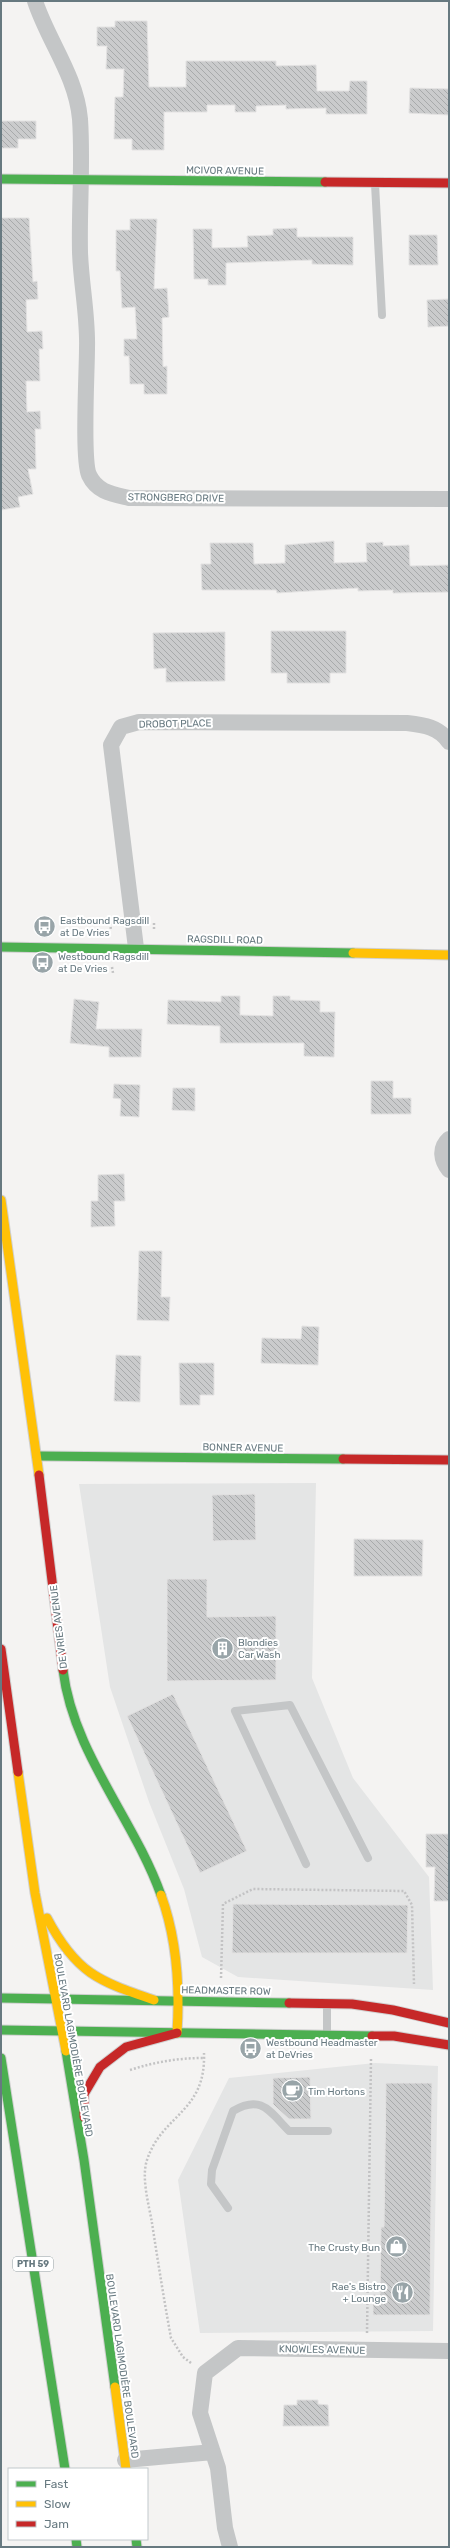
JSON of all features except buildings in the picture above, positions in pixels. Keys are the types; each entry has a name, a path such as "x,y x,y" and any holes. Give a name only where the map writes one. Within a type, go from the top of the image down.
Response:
{"street":[{"name":"STRONGBERG DRIVE","path":"35,1 40,18 69,72 80,118 80,257 88,322 88,474 95,485 105,493 129,498 449,499"},
{"name":"MCIVOR AVENUE","path":"1,179 449,183"},
{"name":"DROBOT PLACE","path":"136,948 110,745 120,728 139,722 407,723 430,726 444,734 449,742"},
{"name":"RAGSDILL ROAD","path":"1,947 136,948 449,955"},
{"path":"449,1139 442,1148 442,1162 449,1170"},
{"name":"DE VRIES AVENUE","path":"1,1200 37,1456 66,1695 92,1759 157,1884 163,1902 173,1940 179,2000 177,2033"},
{"name":"BONNER AVENUE","path":"37,1456 449,1460"},
{"name":"BOULEVARD LAGIMODIÈRE BOULEVARD","path":"1,1649 35,1893 55,1998 63,2030 84,2160 125,2465"},
{"path":"35,1893 60,1945 76,1965 107,1984 154,2000"},
{"name":"HEADMASTER ROW","path":"1,1998 328,2003 393,2010 449,2023"},
{"path":"1,2030 394,2036 449,2045"},
{"path":"84,2160 84,2094 100,2067 126,2047 177,2033"},
{"name":"PTH 59","path":"1,2058 4,2093 65,2468"},
{"name":"KNOWLES AVENUE","path":"205,2373 238,2348 449,2351"},
{"path":"205,2373 200,2413 218,2468 225,2528 230,2547"},
{"path":"125,2465 213,2452"}],"lane":[{"path":"375,182 382,315"},
{"path":"306,1864 235,1711 290,1705 368,1858"},
{"path":"327,2034 328,2003"},
{"path":"228,2208 211,2184 212,2170 233,2111 252,2104 262,2105 289,2132 328,2131"}],"path":[{"path":"221,1978 223,1904 253,1889 404,1891 412,1905 414,1984"},
{"path":"203,2034 204,2058 201,2083 194,2099 157,2140 147,2161 146,2187 171,2338 183,2357 205,2373"},
{"path":"127,2071 152,2063 183,2058 204,2058"},
{"path":"366,2350 372,2058"}],"shaded area":[{"path":"316,1483 312,1678 353,1778 429,1877 433,1990 238,1977 202,1957 184,1889 149,1802 110,1687 79,1484"},
{"path":"375,2063 438,2066 433,2331 200,2333 178,2180 229,2078"}],"traffic: fast":[{"path":"1,179 325,182"},
{"path":"1,947 353,953"},
{"path":"37,1456 343,1459"},
{"path":"63,1670 69,1700 91,1758 136,1839 161,1895"},
{"path":"1,1998 289,2003"},
{"path":"1,2030 372,2036"},
{"path":"66,2051 84,2160 115,2387"},
{"path":"1,2058 65,2468"},
{"path":"76,2540 77,2547"},
{"path":"136,2540 137,2547"}],"traffic: slow":[{"path":"353,953 449,955"},
{"path":"1,1200 39,1475"},
{"path":"18,1772 35,1893 66,2051"},
{"path":"161,1895 171,1929 176,1963 178,1998 177,2033"},
{"path":"47,1918 68,1951 90,1972 118,1987 154,2000"},
{"path":"115,2387 126,2468"}],"traffic: jam":[{"path":"325,182 449,183"},
{"path":"343,1459 449,1460"},
{"path":"39,1475 63,1670"},
{"path":"1,1649 18,1772"},
{"path":"289,2003 352,2004 393,2010 449,2023"},
{"path":"84,2117 84,2094 100,2067 126,2047 177,2033"},
{"path":"372,2036 394,2036 449,2045"}],"place":[{"name":"Eastbound Ragsdill at De Vries","path":"44,926"},
{"name":"Westbound Ragsdill at De Vries","path":"42,962"},
{"name":"Blondies Car Wash","path":"222,1648"},
{"name":"Westbound Headmaster at DeVries","path":"251,2048"},
{"name":"Tim Hortons","path":"292,2091"},
{"name":"The Crusty Bun","path":"396,2247"},
{"name":"Rae's Bistro + Lounge","path":"402,2292"}]}
